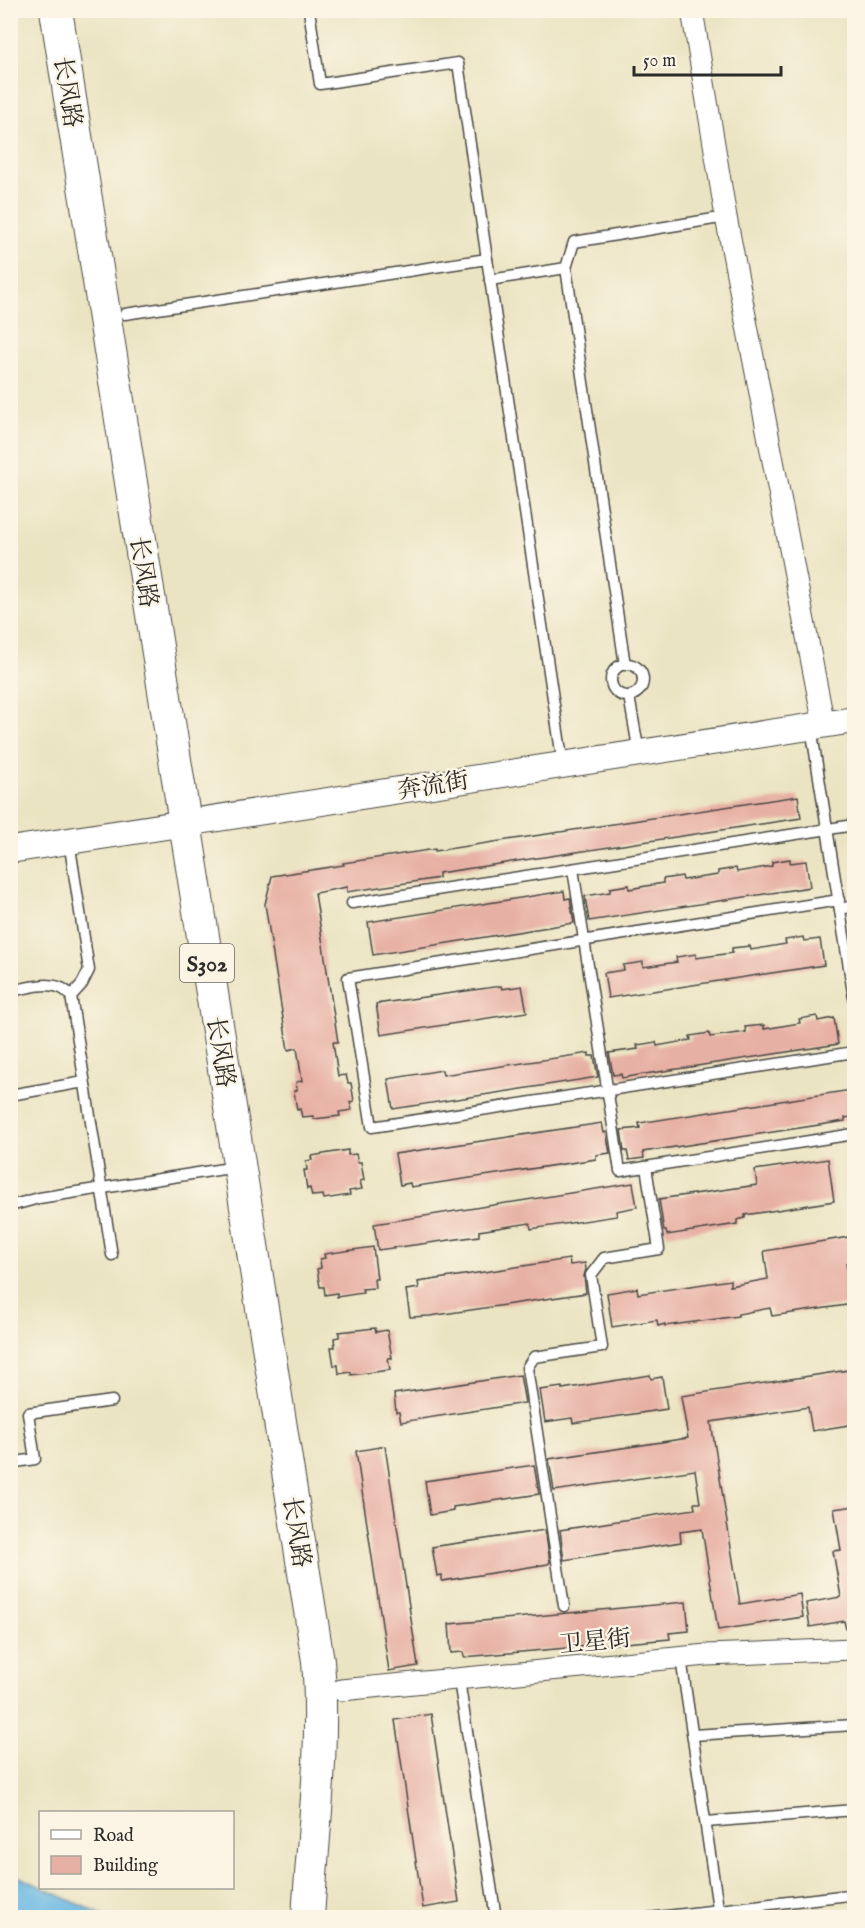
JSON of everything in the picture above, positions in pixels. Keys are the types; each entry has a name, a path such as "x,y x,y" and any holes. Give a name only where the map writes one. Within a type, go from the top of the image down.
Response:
{"main road":[{"name":"长风路","path":"56,10 337,1647 341,1690 340,1742 329,1917"},
{"name":"长风路","path":"77,10 125,314 195,822 239,1167 318,1662 320,1731 308,1917"}],"street":[{"path":"692,10 726,217 817,726"},
{"name":"奔流街","path":"10,850 855,720"},
{"name":"卫星街","path":"341,1690 681,1658 855,1649"}],"lane":[{"path":"309,10 320,84 458,63 563,765"},
{"path":"625,665 566,268 574,242 726,217"},
{"path":"125,314 487,259"},
{"path":"490,280 566,268"},
{"path":"625,665 639,669 643,681 639,692 630,696 621,695 615,691 611,680 616,669 625,665"},
{"path":"630,696 639,753"},
{"path":"817,726 827,829 854,995"},
{"path":"352,903 855,825"},
{"path":"69,841 89,970 82,984 70,996"},
{"path":"573,869 620,1171 855,1134"},
{"path":"855,906 839,905 584,941 348,978 372,1127 855,1052"},
{"path":"10,991 54,984 65,989 70,996 112,1255"},
{"path":"10,1095 84,1082"},
{"path":"10,1206 39,1198 239,1167"},
{"path":"564,1606 526,1368 534,1357 602,1347 591,1275 604,1258 659,1249 646,1167"},
{"path":"10,1463 35,1460 28,1413 112,1401"},
{"path":"681,1658 718,1908"},
{"path":"459,1680 496,1917"},
{"path":"693,1735 855,1725"},
{"path":"706,1822 855,1810"},
{"path":"649,1917 849,1895"}],"water":[{"path":"11,1873 39,1886 39,1889 46,1889 106,1917 24,1917 11,1910"}],"building":[{"path":"798,796 801,818 439,873 439,878 347,892 347,887 315,893 338,1042 333,1042 338,1076 346,1075 348,1083 351,1083 354,1101 350,1102 352,1110 339,1112 340,1116 314,1119 313,1116 302,1117 300,1109 297,1110 294,1091 297,1090 296,1082 302,1081 297,1048 288,1050 265,904 272,876 435,849 435,851"},
{"path":"790,859 790,863 806,861 810,887 589,921 585,896 610,892 610,888 629,885 629,889 663,883 663,879 682,876 683,880 718,875 718,871 736,868 737,872 772,866 772,862"},
{"path":"564,891 565,899 570,898 574,923 373,955 368,922"},
{"path":"803,937 804,941 820,939 824,965 608,998 604,973 624,970 623,965 643,962 643,967 677,962 676,957 696,954 696,958 732,953 732,948 750,946 751,950 786,944 785,940"},
{"path":"501,986 502,989 522,986 527,1012 381,1035 376,1004"},
{"path":"817,1016 818,1021 834,1018 838,1044 622,1078 621,1074 613,1075 609,1053 638,1049 637,1045 656,1042 657,1046 691,1040 690,1036 709,1033 710,1037 746,1032 745,1027 764,1025 764,1029 800,1023 799,1019"},
{"path":"589,1053 589,1056 594,1056 598,1077 393,1109 388,1079 442,1070 443,1075"},
{"path":"851,1090 855,1116 845,1118 845,1121 643,1152 644,1158 629,1160 627,1151 624,1151 621,1130 640,1128 639,1123"},
{"path":"602,1123 610,1153 596,1155 596,1159 411,1187 410,1183 400,1185 395,1154"},
{"path":"348,1150 348,1155 356,1154 358,1162 361,1162 364,1180 360,1181 362,1189 349,1191 350,1195 324,1199 323,1195 312,1196 310,1188 307,1189 304,1170 307,1170 306,1161 312,1160 311,1156"},
{"path":"828,1159 834,1201 745,1215 745,1218 737,1220 737,1224 667,1235 664,1231 659,1199 757,1185 755,1170"},
{"path":"633,1183 637,1207 616,1211 617,1216 531,1229 530,1223 479,1231 479,1236 378,1250 374,1224"},
{"path":"855,1236 855,1262 846,1263 853,1304 772,1316 770,1308 738,1314 738,1316 665,1326 665,1324 658,1326 657,1320 612,1327 607,1293 637,1288 638,1294 730,1280 730,1286 768,1279 764,1251"},
{"path":"373,1247 377,1279 374,1279 375,1288 362,1289 363,1293 337,1297 337,1293 325,1295 324,1287 320,1287 317,1269 321,1268 320,1259 325,1258 324,1254"},
{"path":"569,1259 570,1265 585,1263 586,1293 410,1317 406,1290 419,1288 418,1282"},
{"path":"375,1328 376,1332 387,1330 392,1358 388,1358 390,1370 351,1375 351,1372 339,1374 338,1365 334,1366 331,1347 335,1347 334,1338 339,1337 339,1332"},
{"path":"855,1369 855,1424 812,1431 808,1407 711,1422 740,1604 800,1594 803,1617 718,1630 702,1529 680,1532 681,1542 564,1560 560,1530 695,1509 694,1503 700,1503 695,1470 554,1491 549,1459 688,1438 681,1396"},
{"path":"520,1375 525,1403 401,1422 399,1412 396,1412 394,1394"},
{"path":"650,1375 651,1379 662,1377 667,1409 573,1423 572,1418 545,1422 540,1390 562,1387 562,1389"},
{"path":"385,1446 418,1666 389,1671 356,1451"},
{"path":"534,1465 539,1494 453,1507 453,1511 430,1515 425,1481"},
{"path":"855,1506 855,1629 846,1629 844,1621 810,1627 806,1603 841,1597 833,1551 841,1550 834,1509"},
{"path":"545,1530 550,1562 548,1564 442,1581 442,1575 437,1576 432,1547"},
{"path":"686,1602 689,1631 669,1633 670,1639 464,1657 463,1652 451,1653 449,1624"},
{"path":"431,1714 459,1902 423,1908 395,1720"}]}
